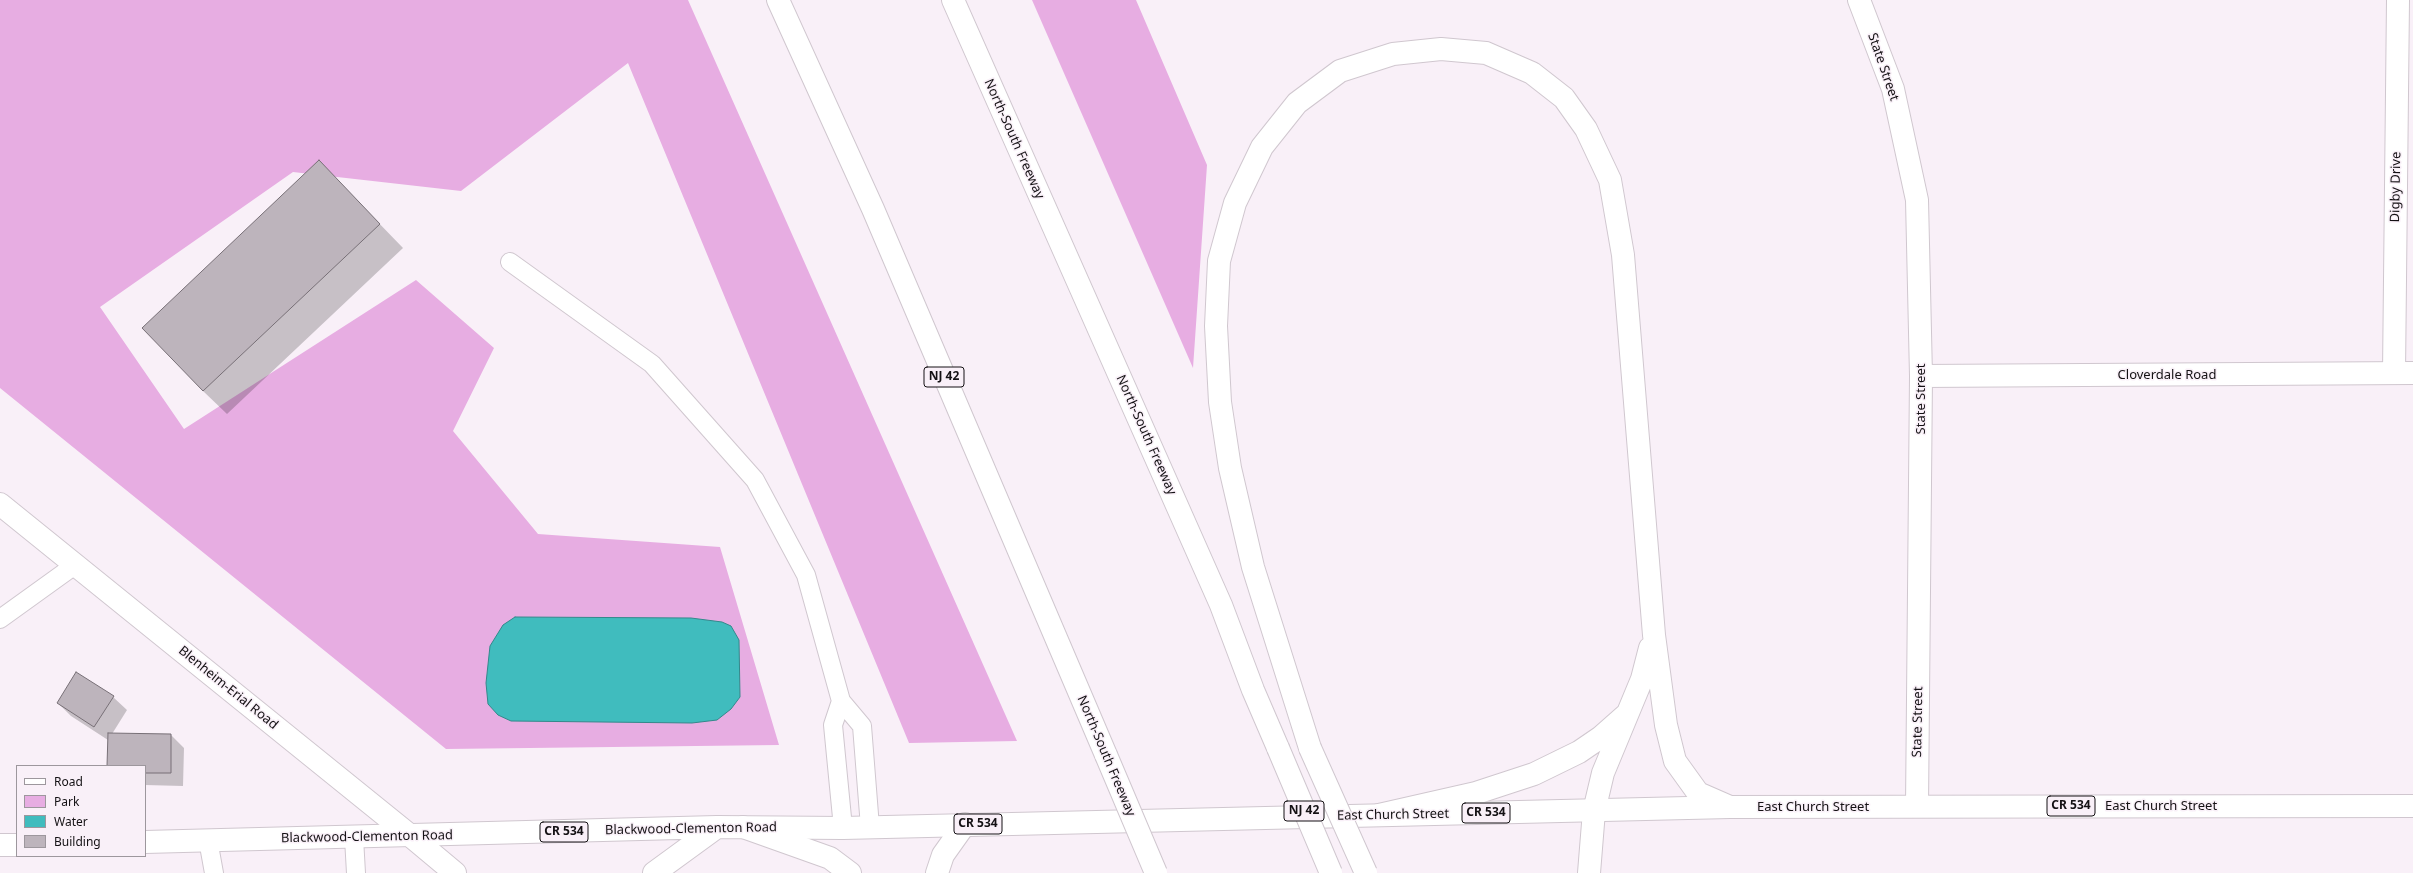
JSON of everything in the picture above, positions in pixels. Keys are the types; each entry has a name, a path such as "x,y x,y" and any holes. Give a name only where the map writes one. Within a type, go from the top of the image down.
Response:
{"main road":[{"name":"North-South Freeway","path":"778,0 873,209 1156,873"},
{"name":"North-South Freeway","path":"953,0 1221,605 1253,690 1331,873"},
{"name":"State Street","path":"1859,0 1893,89 1917,200 1921,376 1917,806"},
{"name":"Digby Drive","path":"2398,0 2404,373"},
{"path":"1366,873 1310,748 1253,567 1230,468 1220,402 1216,326 1219,260 1235,202 1262,148 1297,103 1340,71 1393,54 1441,49 1486,53 1532,73 1564,98 1586,129 1610,180 1623,255 1659,682 1675,761 1698,793 1730,807"},
{"name":"Cloverdale Road","path":"1921,376 2404,373"},
{"name":"Blenheim-Erial Road","path":"0,504 412,836 455,873"},
{"path":"1589,873 1594,811 1603,773 1642,679 1654,635"},
{"path":"1379,815 1476,793 1534,774 1579,752 1601,737 1627,714"},
{"name":"East Church Street","path":"1212,818 1730,807 2413,806"},
{"name":"Blackwood-Clementon Road","path":"146,842 354,838 716,827 843,828 1212,818"},
{"path":"937,873 943,854 966,824"},
{"path":"654,873 716,827"},
{"path":"744,827 830,858 850,873"},
{"path":"0,845 16,845"}],"lane":[{"path":"510,262 652,364 755,480 806,575 841,701 862,726 870,827"},
{"path":"0,619 75,565"},
{"path":"841,701 833,725 843,828"},
{"path":"354,838 356,873"},
{"path":"208,840 214,873"}],"green space":[{"path":"0,0 688,0 1017,741 909,743 628,63 461,191 293,172 100,307 184,429 416,280 494,348 453,431 538,534 720,547 779,745 446,749 0,388"},
{"path":"1032,0 1136,0 1207,165 1193,368"}],"water":[{"path":"515,617 691,618 722,622 731,626 739,640 740,697 731,709 717,720 692,723 511,721 498,715 488,704 486,683 490,646 503,625"}],"building":[{"path":"319,160 380,224 203,391 142,328"},
{"path":"76,672 114,696 94,727 57,703"},
{"path":"108,733 171,734 171,773 146,773 146,765 107,765"}]}
